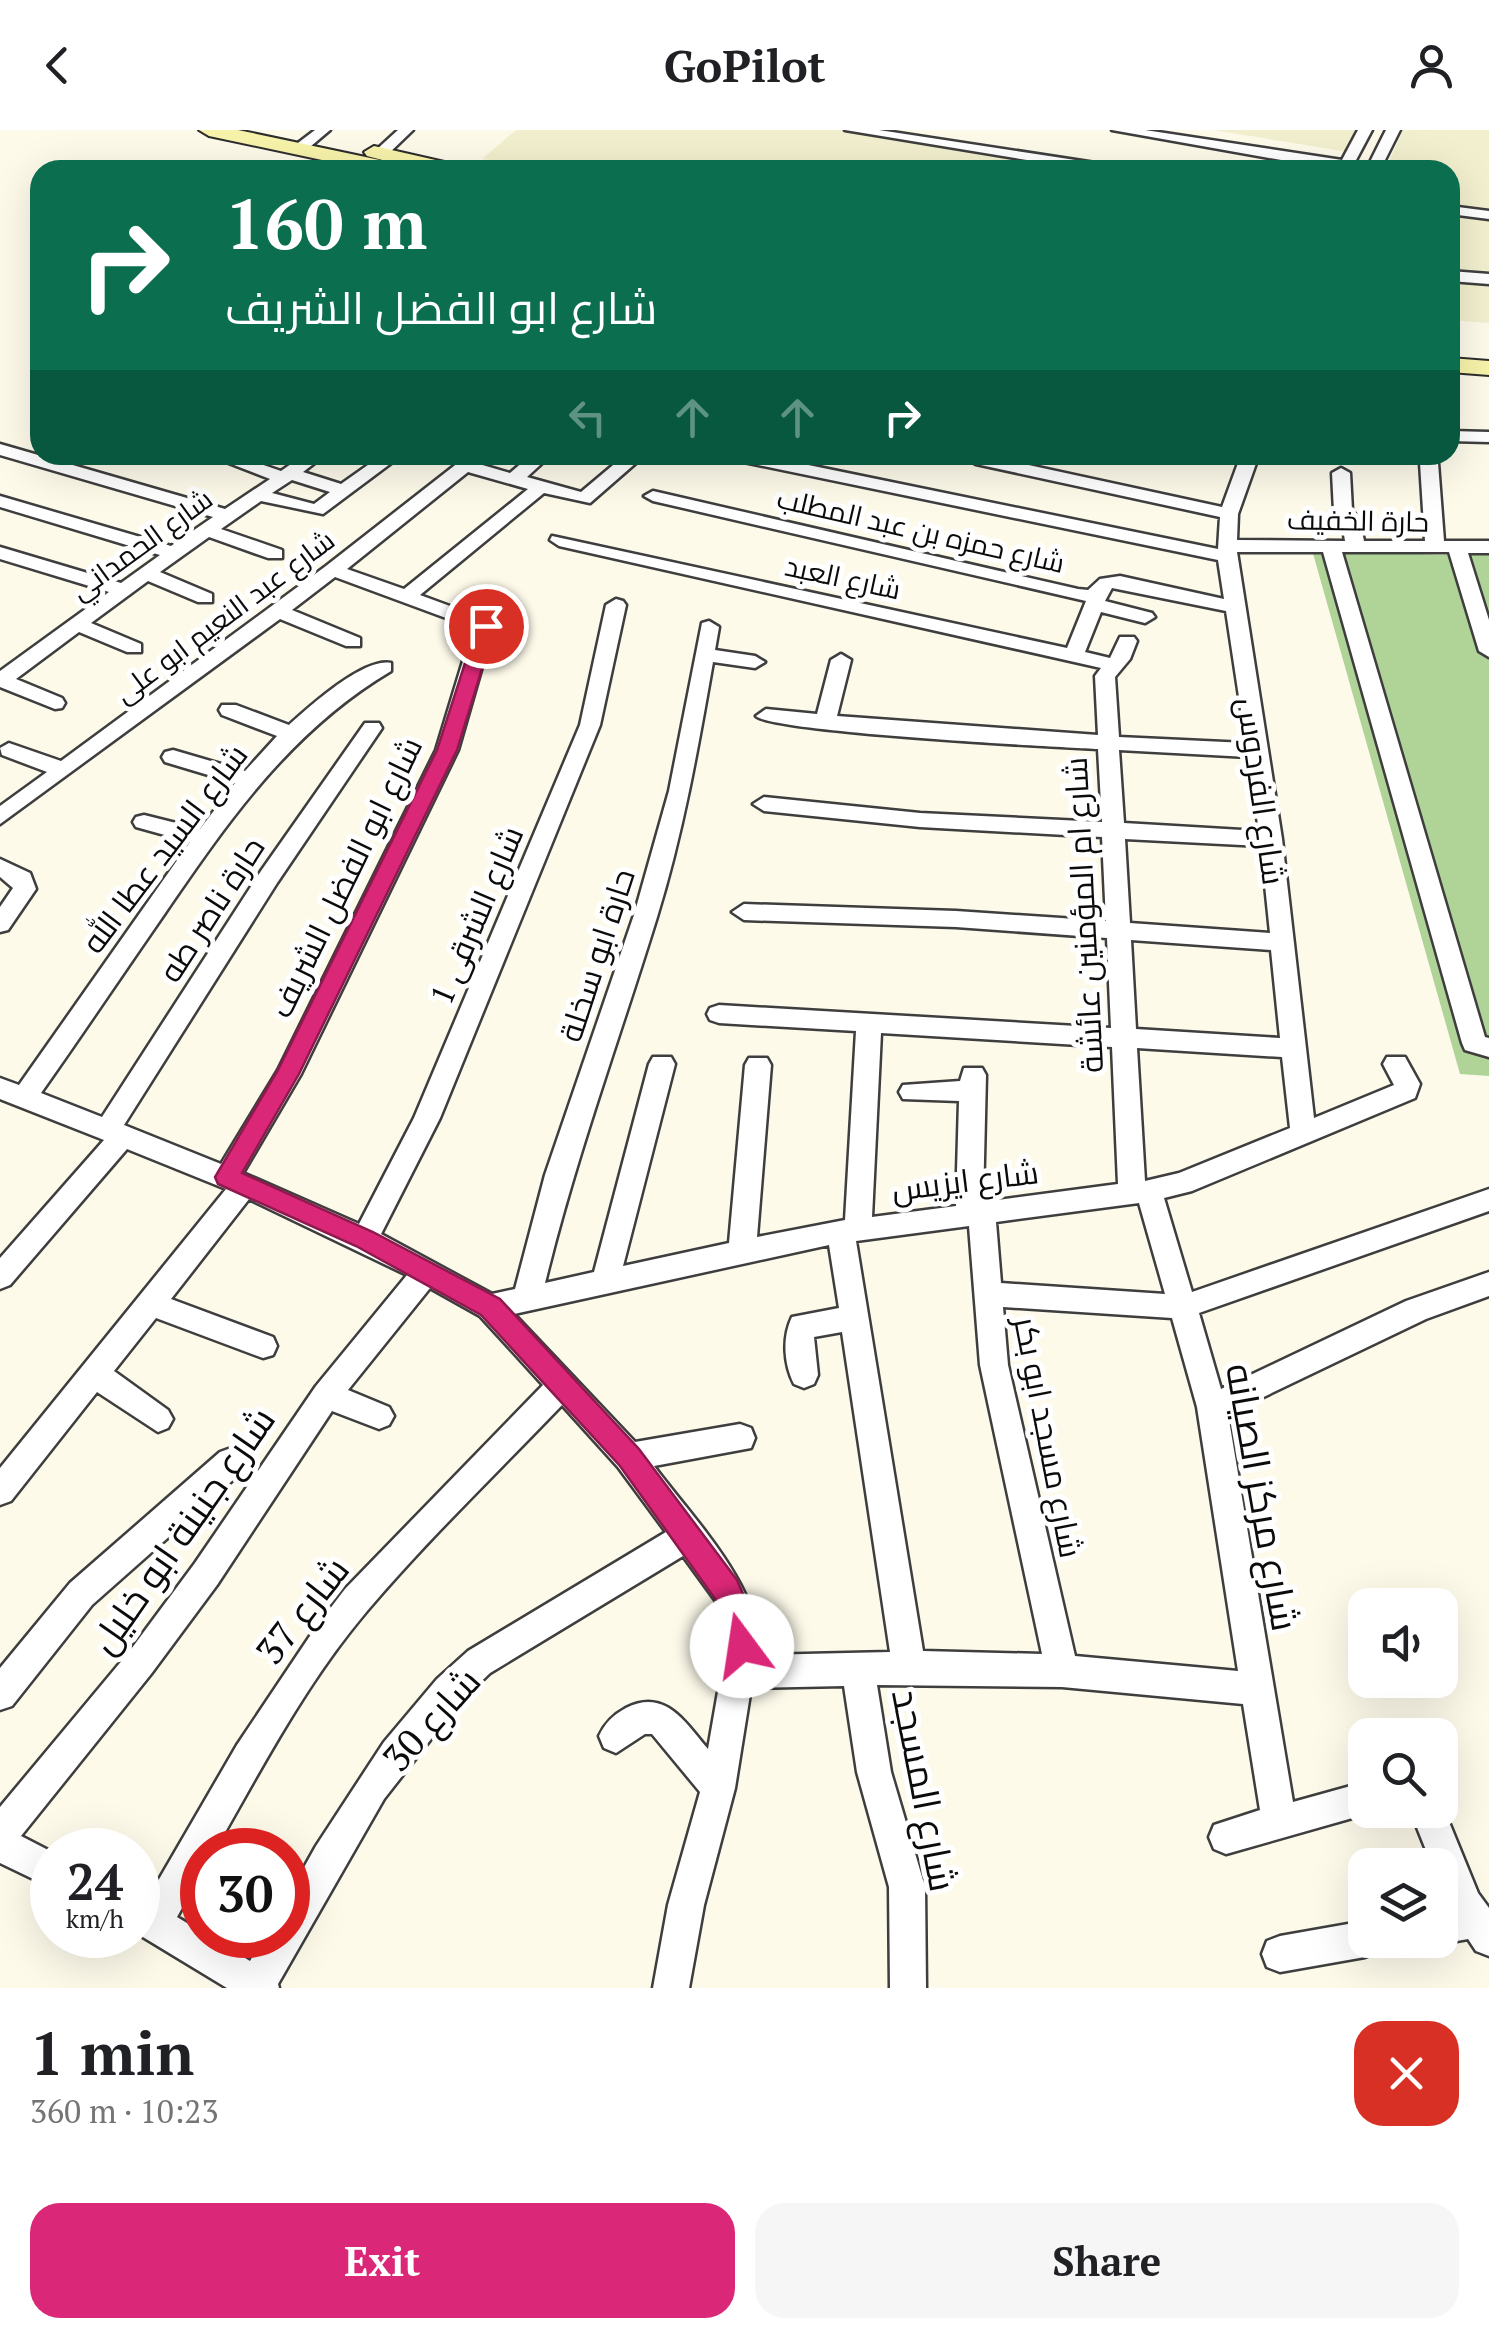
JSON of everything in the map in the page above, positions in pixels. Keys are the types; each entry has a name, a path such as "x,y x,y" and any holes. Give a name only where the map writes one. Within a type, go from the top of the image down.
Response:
{"street":[{"path":"209,130 311,139 371,160"},
{"path":"267,130 408,160"},
{"path":"380,154 406,130"},
{"path":"852,130 1049,160"},
{"path":"1120,130 1303,160"},
{"path":"1350,160 1365,130"},
{"path":"1378,160 1393,130"},
{"path":"1460,211 1489,215"},
{"path":"1460,277 1489,280"},
{"path":"1460,369 1489,371"},
{"path":"1460,436 1489,437"},
{"path":"0,450 30,459"},
{"path":"52,465 228,516"},
{"path":"251,465 344,491"},
{"name":"شارع الحمداني","path":"0,681 300,465"},
{"path":"256,495 312,511 379,465"},
{"name":"شارع عبد النعيم ابو على","path":"0,817 333,570 466,465"},
{"path":"483,465 514,479 587,498 625,465"},
{"path":"514,479 530,465"},
{"name":"حارة الخفيف","path":"785,465 1226,551 1489,547"},
{"path":"1008,465 1229,514"},
{"name":"شارع الفردوس","path":"1246,465 1229,514 1226,551 1272,840 1304,1131"},
{"path":"1429,465 1435,548"},
{"path":"1341,473 1342,511 1352,522 1356,548"},
{"path":"407,596 541,487"},
{"name":"شارع حمزه بن عبد المطلب","path":"653,496 1078,595 1096,598 1107,583 1120,582 1232,607"},
{"path":"0,501 174,553"},
{"path":"207,530 275,554"},
{"name":"شارع العبد","path":"560,540 1115,665"},
{"path":"1331,547 1474,1043 1489,1048"},
{"path":"1457,548 1489,651"},
{"path":"0,552 124,590"},
{"path":"333,570 486,626"},
{"path":"146,573 205,598"},
{"name":"شارع ابو الفضل الشريف","path":"0,1491 150,1303 236,1181 447,750 493,594"},
{"path":"1074,656 1096,598 1145,617"},
{"name":"شارع الشرقى 1","path":"364,1239 426,1118 590,725 616,606"},
{"path":"278,610 353,642"},
{"path":"77,624 134,648"},
{"name":"حارة ابو سخلة","path":"526,1299 558,1175 646,915 680,791 710,627"},
{"name":"شارع ام المؤمنين عائشة","path":"1128,640 1105,676 1106,744 1122,1038 1140,1192"},
{"path":"703,655 755,662"},
{"path":"826,722 842,660"},
{"name":"شارع السيد عطا الله","path":"12,1092 250,780 325,701 384,667"},
{"path":"0,681 55,703"},
{"path":"229,710 292,734"},
{"path":"766,716 1106,744 1258,751"},
{"name":"حارة ناصر طه","path":"116,1132 269,877 372,728"},
{"path":"9,750 63,770"},
{"path":"173,757 250,780"},
{"path":"764,804 920,820 1272,840"},
{"path":"144,822 205,838"},
{"path":"0,868 22,879 25,889 0,924"},
{"path":"744,912 1283,942"},
{"path":"719,1014 1295,1048"},
{"path":"870,1023 849,1231 854,1318 909,1668"},
{"path":"605,1282 662,1064"},
{"name":"شارع ايزيس","path":"490,1307 849,1231 1140,1192 1212,1172 1406,1091 1407,1084 1396,1064"},
{"path":"742,1252 758,1065"},
{"name":"شارع مسجد ابو بكر","path":"912,1092 973,1083 975,1214 989,1294 994,1365 1062,1671"},
{"path":"12,1092 236,1181 364,1239 490,1307 629,1458 687,1536 726,1590 738,1617 742,1646 718,1788 686,1904 671,1988"},
{"path":"0,1278 116,1132"},
{"name":"شارع مركز الصيانه","path":"1140,1192 1182,1307 1212,1407 1279,1822"},
{"path":"989,1294 1182,1307 1489,1200"},
{"name":"شارع جنينة ابو خليل","path":"0,1834 184,1604 326,1395 428,1271"},
{"path":"1212,1407 1416,1310 1489,1284"},
{"path":"150,1303 263,1346"},
{"path":"804,1375 799,1338 802,1326 854,1318"},
{"path":"94,1374 158,1419"},
{"name":"شارع 37","path":"160,1896 326,1638 356,1600 563,1384"},
{"path":"326,1395 380,1416"},
{"path":"629,1458 740,1438"},
{"path":"0,1694 81,1594 231,1462"},
{"name":"شارع 30","path":"310,1892 377,1779 454,1684 479,1662 687,1536"},
{"path":"738,1672 909,1668 1062,1671 1256,1689"},
{"name":"شارع المسجد","path":"858,1669 874,1772 908,1888 908,1988"},
{"path":"616,1736 639,1717 652,1715 663,1721 718,1788"},
{"path":"1226,1836 1348,1804"},
{"path":"1432,1828 1468,1928"},
{"path":"0,1844 30,1860"},
{"path":"160,1926 259,1986"},
{"path":"1280,1954 1348,1942"},
{"name":"شارع 30","path":"259,1986 273,1958"}],"shaded area":[{"path":"516,130 843,130 1040,160 489,160 482,159"},
{"path":"1213,130 1360,130 1348,152"},
{"path":"1403,130 1489,130 1489,323 1460,321 1460,160 1390,160"}],"green space":[{"path":"1312,550 1442,555 1489,550 1489,1076 1460,1074"}],"route":[{"path":"486,626 447,750 288,1074 227,1177 364,1239 490,1307 629,1458 726,1590 738,1617 742,1646"}]}
